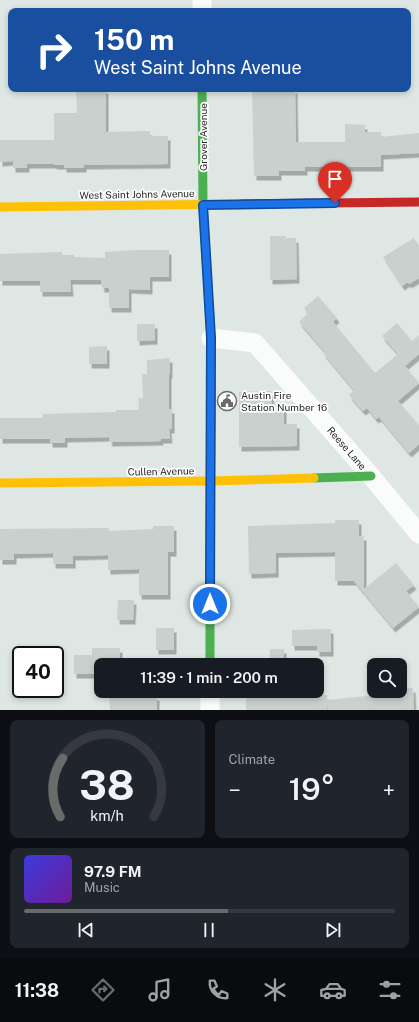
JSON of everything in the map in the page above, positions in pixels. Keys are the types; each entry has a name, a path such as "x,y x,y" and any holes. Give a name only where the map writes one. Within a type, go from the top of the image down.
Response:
{"street":[{"name":"Grover Avenue","path":"202,92 203,205 211,338 210,658"},
{"name":"West Saint Johns Avenue","path":"0,207 419,202"},
{"name":"Reese Lane","path":"211,338 255,343 371,476 419,534"},
{"name":"Cullen Avenue","path":"0,483 210,481 371,476"},
{"path":"210,698 210,710"}],"building":[{"path":"76,92 106,92 106,132 150,131 150,136 168,136 168,164 84,165 84,168 64,168 64,165 27,164 27,168 13,168 13,161 0,162 0,140 54,140 54,113 77,113"},
{"path":"252,92 295,92 296,142 345,142 345,124 365,125 365,132 381,132 381,137 419,133 419,153 381,155 381,167 305,167 305,171 279,171 279,176 254,176"},
{"path":"270,236 286,236 286,238 296,238 297,279 270,280"},
{"path":"414,238 419,246 419,278 402,286 383,257"},
{"path":"169,250 169,277 150,277 150,290 129,289 129,308 109,308 109,288 102,288 101,280 70,280 71,292 40,292 40,281 0,281 0,254 62,252 62,255 74,255 74,257 105,258 105,252"},
{"path":"318,296 337,318 333,322 375,373 398,354 382,336 397,323 412,341 419,335 419,354 405,366 419,383 398,401 419,425 419,444 409,453 379,417 376,419 367,408 363,411 349,395 354,390 323,353 325,352 299,322 308,313 304,308"},
{"path":"137,324 155,324 155,340 137,341"},
{"path":"107,346 107,364 89,364 89,347"},
{"path":"170,358 169,409 172,409 172,429 169,429 170,439 161,439 161,441 110,442 109,437 65,438 65,443 50,443 50,439 0,439 0,418 43,418 43,414 139,410 138,398 143,398 142,374 147,374 147,360"},
{"path":"271,391 272,406 284,406 284,424 297,424 297,446 239,447 239,392"},
{"path":"335,520 359,520 359,536 364,536 364,589 396,563 414,585 406,591 419,607 393,628 354,581 335,581 335,552 276,553 276,573 249,574 248,526 335,523"},
{"path":"153,526 174,526 174,552 168,552 168,595 139,595 139,569 108,570 108,555 73,556 73,564 53,564 53,553 14,554 14,560 0,560 0,529 109,528 109,531 153,529"},
{"path":"118,600 134,600 133,620 117,620"},
{"path":"156,628 174,628 174,650 156,650"},
{"path":"331,629 331,652 317,652 317,646 292,646 292,630"},
{"path":"92,648 120,648 120,658 94,658 94,674 74,674 74,655 92,655"},
{"path":"270,649 284,649 284,658 270,658"},
{"path":"407,688 413,688 414,710 328,710 327,700 367,696 367,698 407,698"},
{"path":"324,695 327,695 327,710 246,710 246,698 324,698"},
{"path":"109,698 157,698 157,710 110,710"}],"traffic: fast":[{"path":"202,92 203,205 211,338 211,382"},
{"path":"314,478 371,476"},
{"path":"210,575 210,658"}],"traffic: slow":[{"path":"0,207 242,204"},
{"path":"0,483 210,481 314,478"}],"traffic: jam":[{"path":"242,204 419,202"},
{"path":"210,575 211,382"}],"place":[{"name":"Austin Fire Station Number 16","path":"227,401"}],"route":[{"path":"210,604 211,338 203,205 335,203"}]}
